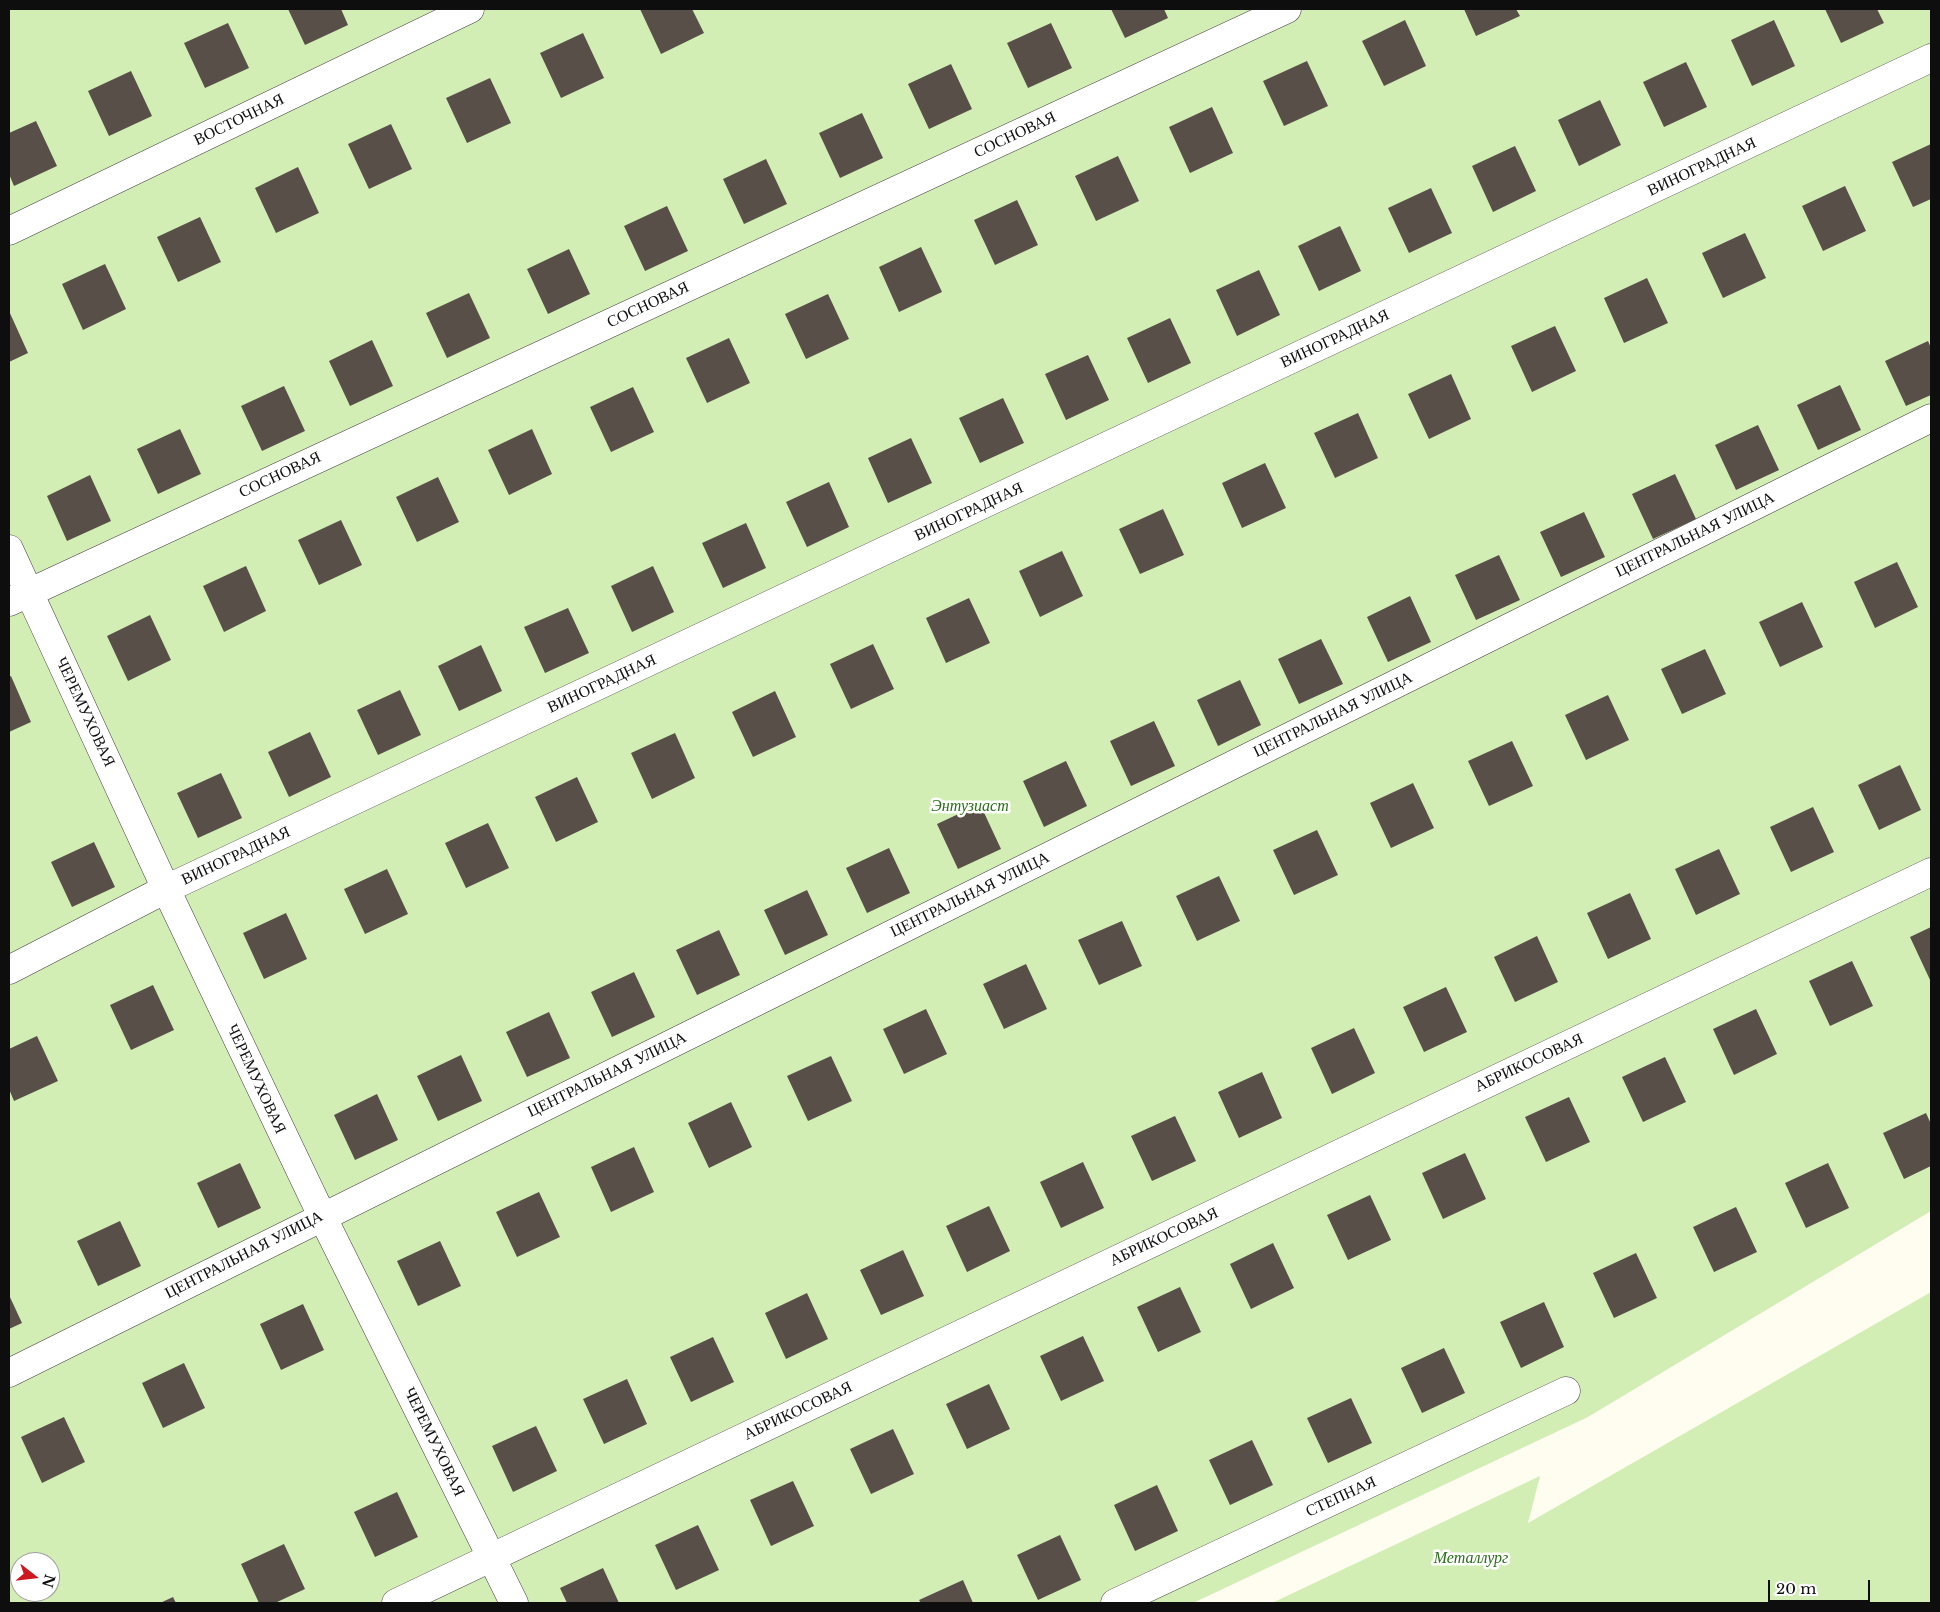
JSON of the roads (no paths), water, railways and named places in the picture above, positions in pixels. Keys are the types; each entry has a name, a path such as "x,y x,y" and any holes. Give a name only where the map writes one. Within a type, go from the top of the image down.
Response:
{"street":[{"name":"ВОСТОЧНАЯ","path":"9,231 470,9"},
{"name":"СОСНОВАЯ","path":"19,597 1287,9"},
{"name":"ВИНОГРАДНАЯ","path":"9,970 166,889 1931,58"},
{"name":"ЦЕНТРАЛЬНАЯ УЛИЦА","path":"9,1372 1931,418"},
{"name":"ЧЕРЕМУХОВАЯ","path":"9,549 19,597 166,889 322,1216 514,1603"},
{"name":"АБРИКОСОВАЯ","path":"396,1603 1931,872"},
{"name":"СТЕПНАЯ","path":"1115,1603 1566,1391"}],"park label":[{"name":"Энтузиаст","path":"970,806"},
{"name":"Металлург","path":"1471,1558"}]}
